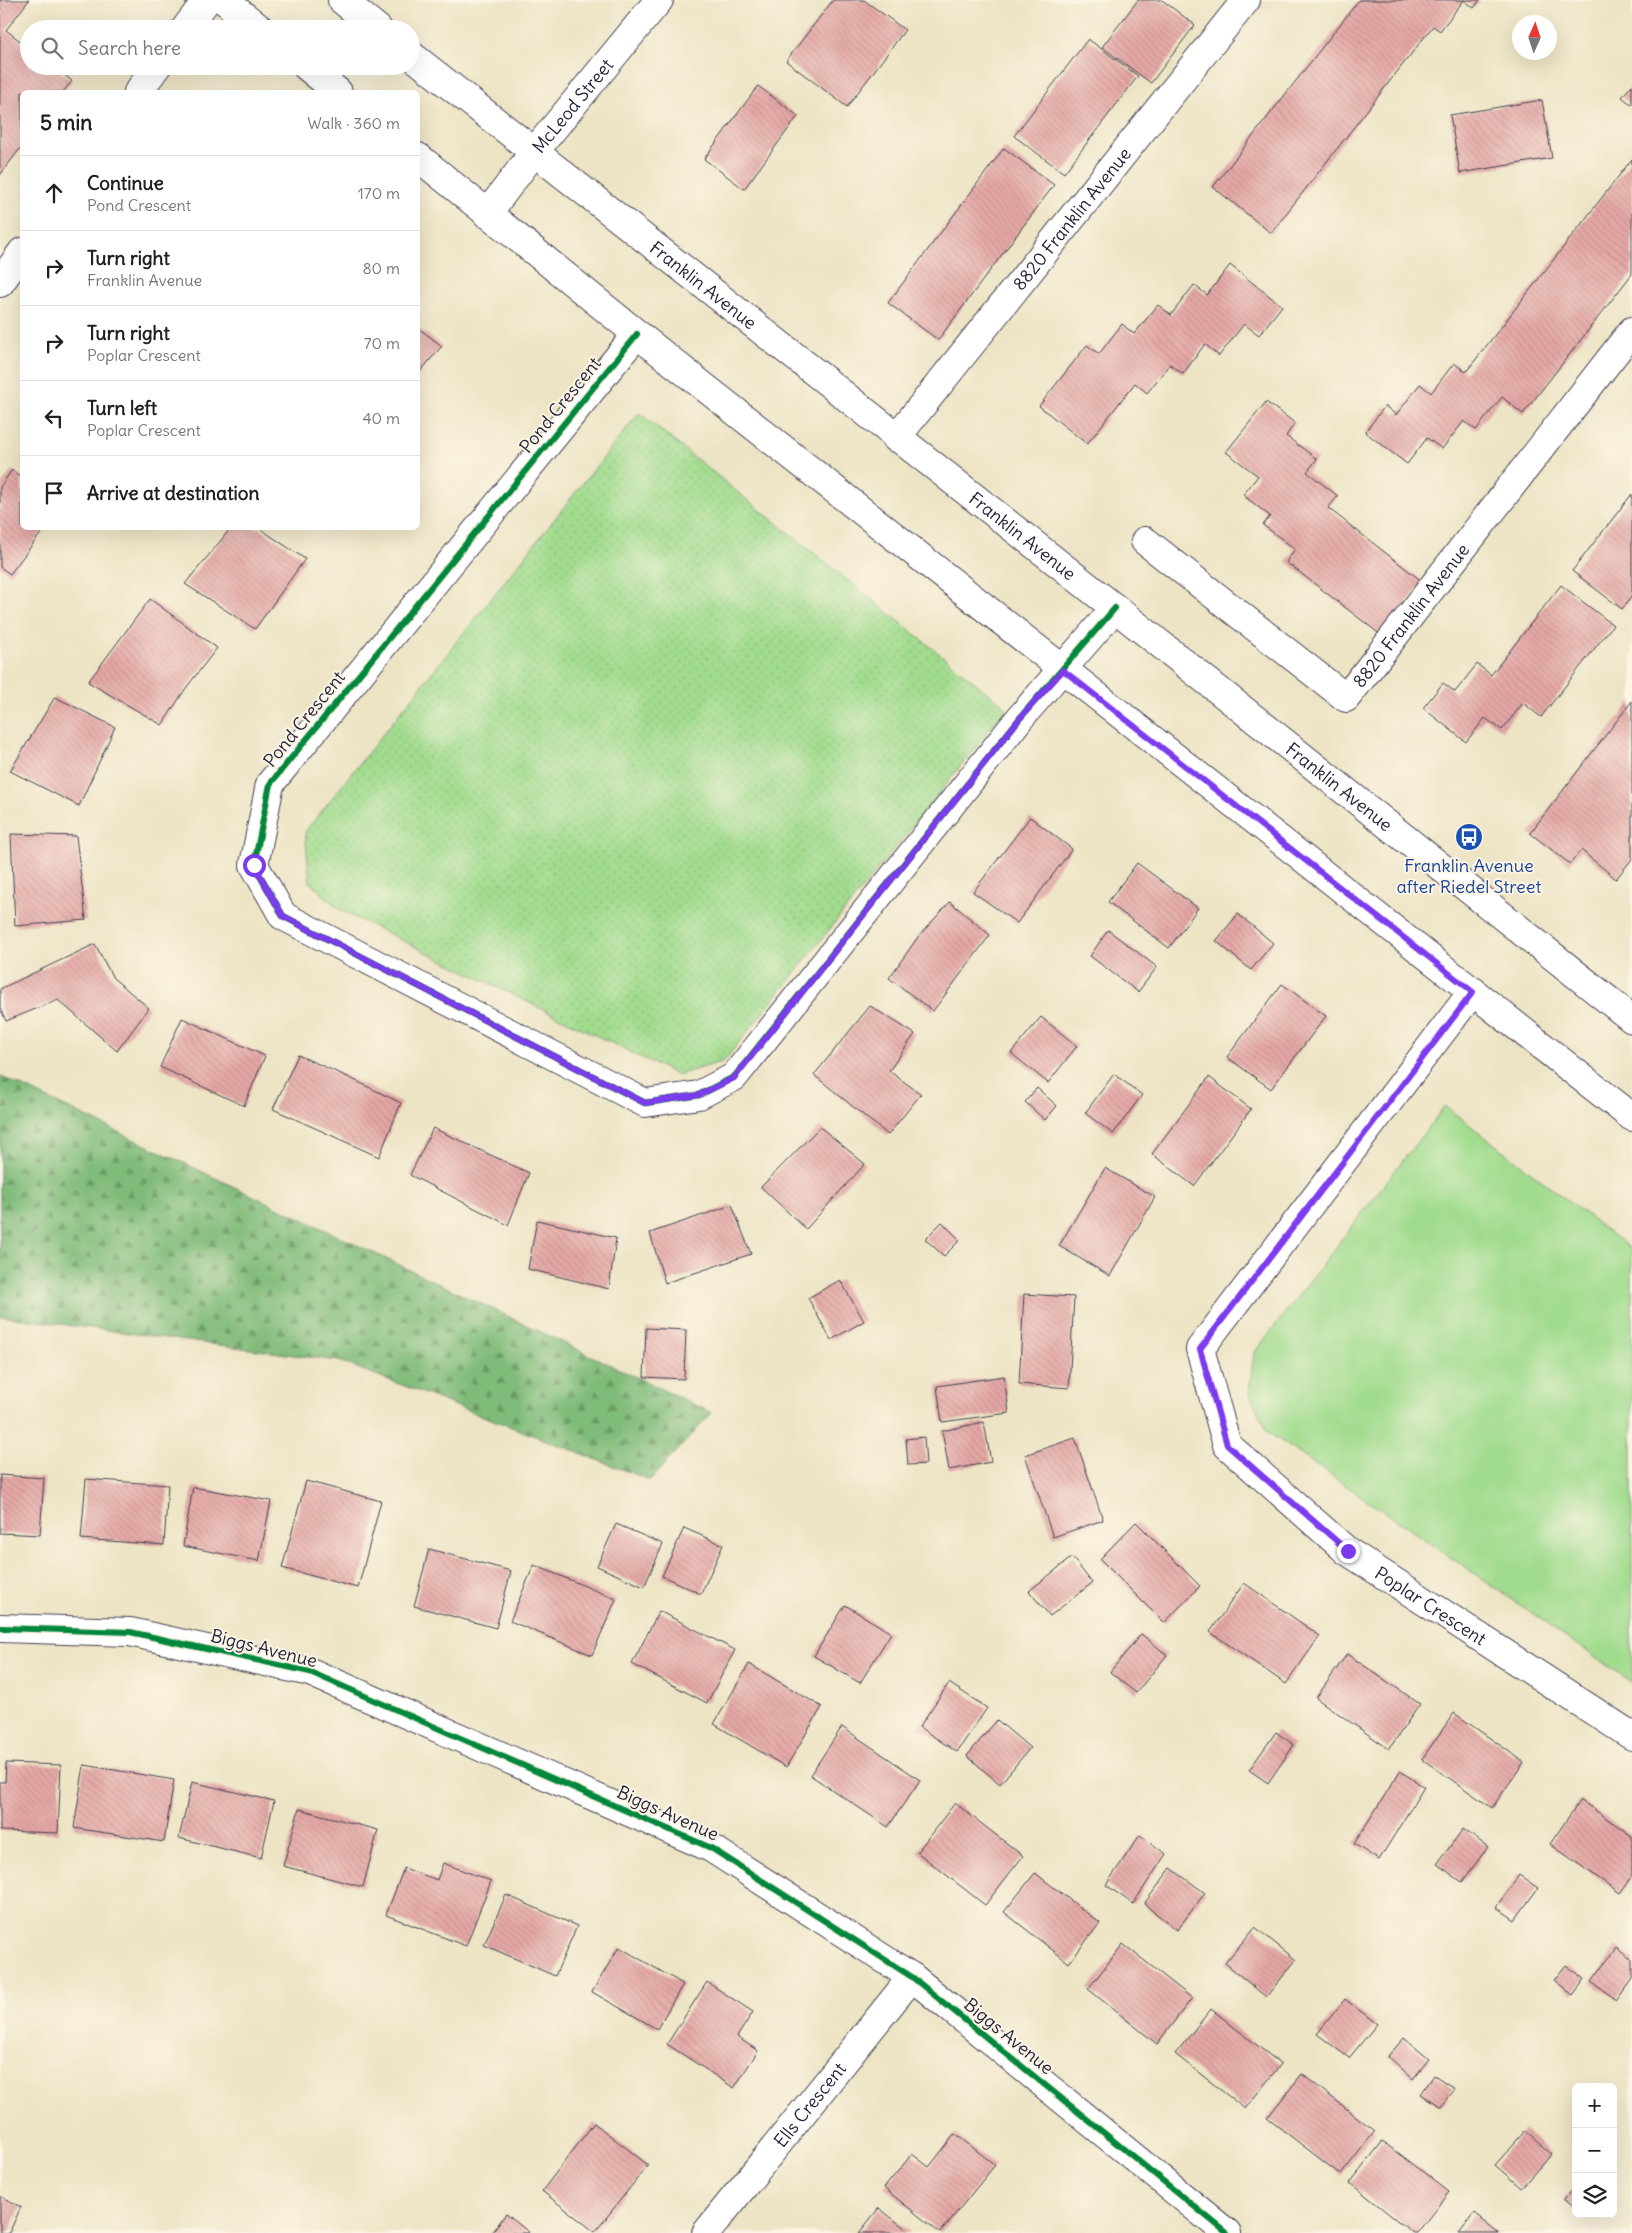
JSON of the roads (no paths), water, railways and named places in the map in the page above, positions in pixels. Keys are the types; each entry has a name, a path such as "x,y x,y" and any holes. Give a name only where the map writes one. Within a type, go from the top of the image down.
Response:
{"street":[{"path":"192,20 207,0"},
{"path":"224,0 249,20"},
{"path":"342,0 367,20"},
{"name":"McLeod Street","path":"487,214 534,152 659,0"},
{"name":"8820 Franklin Avenue","path":"896,438 1246,0"},
{"name":"Franklin Avenue","path":"420,62 896,438 1115,608 1632,1019"},
{"path":"140,90 151,75"},
{"path":"317,75 336,90"},
{"path":"420,159 637,334 1632,1117"},
{"path":"0,283 20,255"},
{"name":"8820 Franklin Avenue","path":"1145,541 1346,698 1632,331"},
{"name":"Pond Crescent","path":"637,334 270,784 254,865 283,916 645,1103 699,1095 734,1078 1014,726 1115,608"},
{"name":"Poplar Crescent","path":"1473,992 1200,1349 1227,1445 1348,1551 1632,1736"},
{"name":"Biggs Avenue","path":"0,1628 130,1632 310,1672 711,1848 912,1977 1227,2233"},
{"name":"Ells Crescent","path":"706,2233 912,1977"}],"place":[{"name":"Franklin Avenue after Riedel Street","path":"1469,837"}]}
